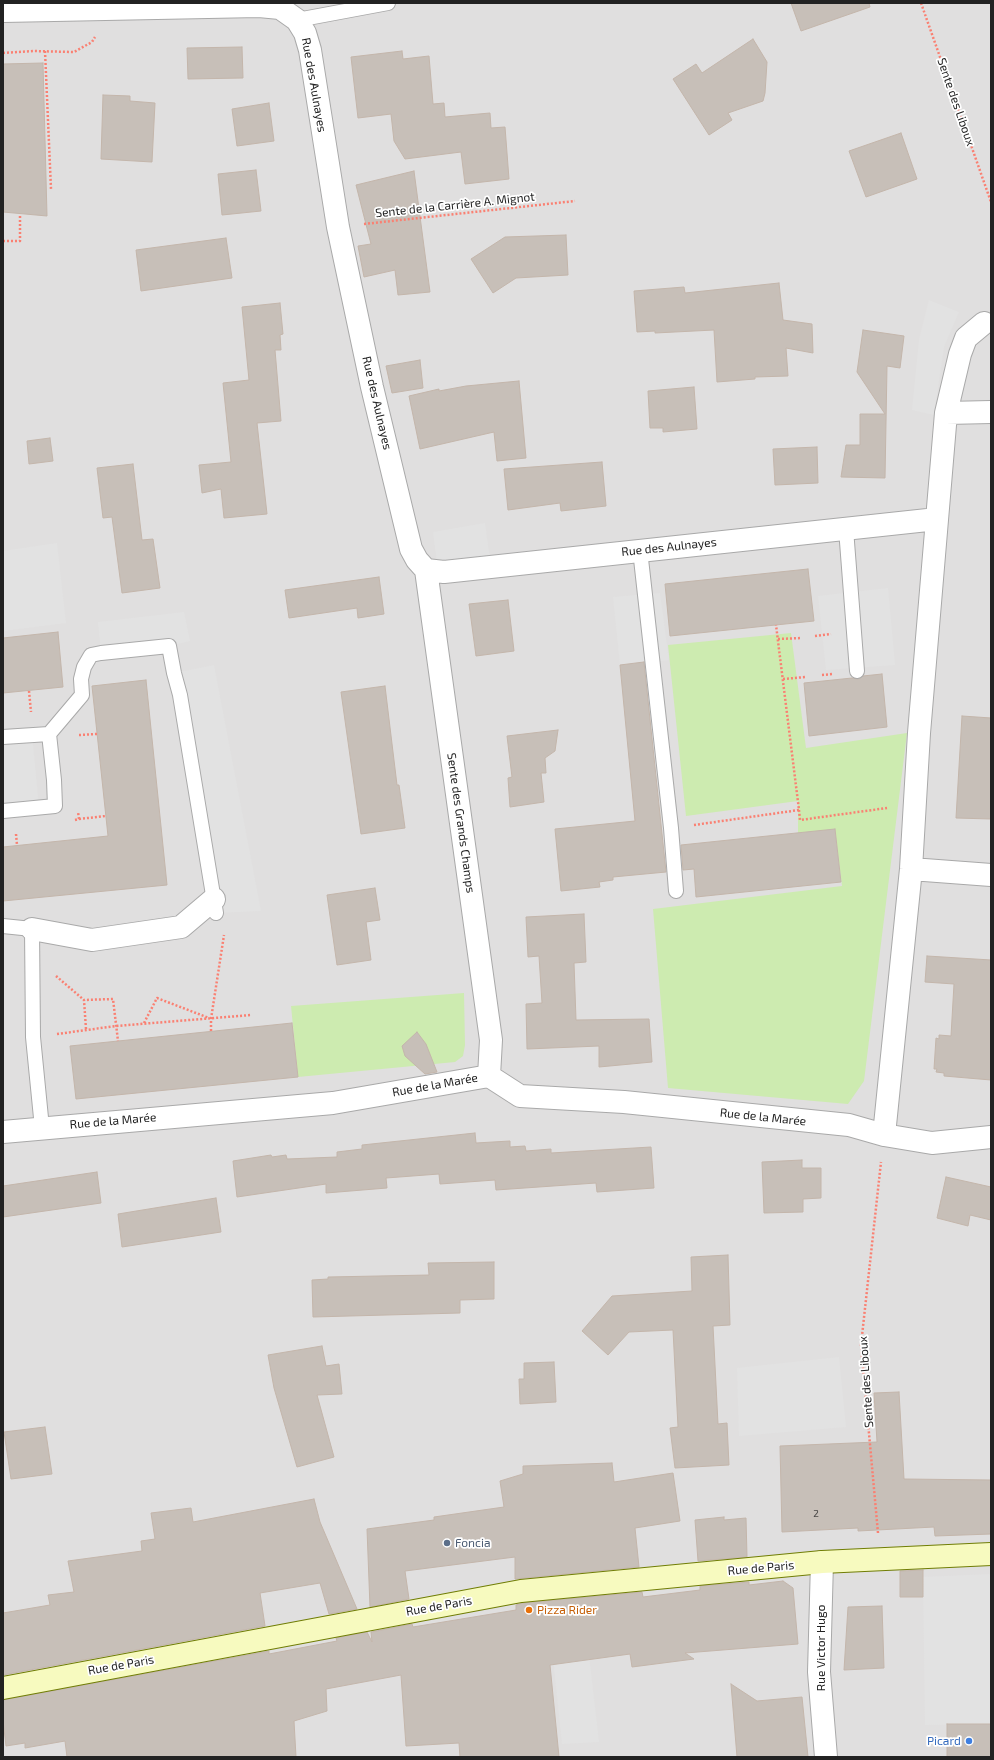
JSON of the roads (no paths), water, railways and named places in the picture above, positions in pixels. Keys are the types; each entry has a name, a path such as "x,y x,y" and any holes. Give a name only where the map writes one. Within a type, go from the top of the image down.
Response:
{"street":[{"name":"Rue des Aulnayes","path":"3,11 258,6 280,8 297,20 305,33 310,50 338,227 372,387 411,549 417,560 426,570 444,572 938,518"},
{"path":"884,1134 911,869 919,733 946,413 960,354 966,338 984,323"},
{"path":"946,413 991,412"},
{"name":"Sente des Grands Champs","path":"426,570 491,1040 489,1076"},
{"path":"911,869 991,875"},
{"path":"32,929 92,940 181,927 215,906"},
{"name":"Rue de la Marée","path":"3,1132 333,1102 489,1076 520,1096 624,1102 848,1125 884,1134 932,1143 991,1137"},
{"name":"Rue de Paris","path":"3,1688 521,1591 822,1562 991,1554"},
{"name":"Rue Victor Hugo","path":"822,1562 819,1672 826,1757"}],"lane":[{"path":"297,20 388,3"},
{"path":"846,529 857,671"},
{"path":"640,550 672,828 676,891"},
{"path":"3,737 49,734 82,695 81,679 84,667 91,655 169,646 180,695 215,906"},
{"path":"3,812 55,806 49,734"},
{"path":"3,926 32,929 32,1037 42,1128"}],"place":[{"name":"Foncia","path":"447,1543"},
{"name":"Pizza Rider","path":"529,1610"},
{"name":"Picard","path":"969,1741"}]}
